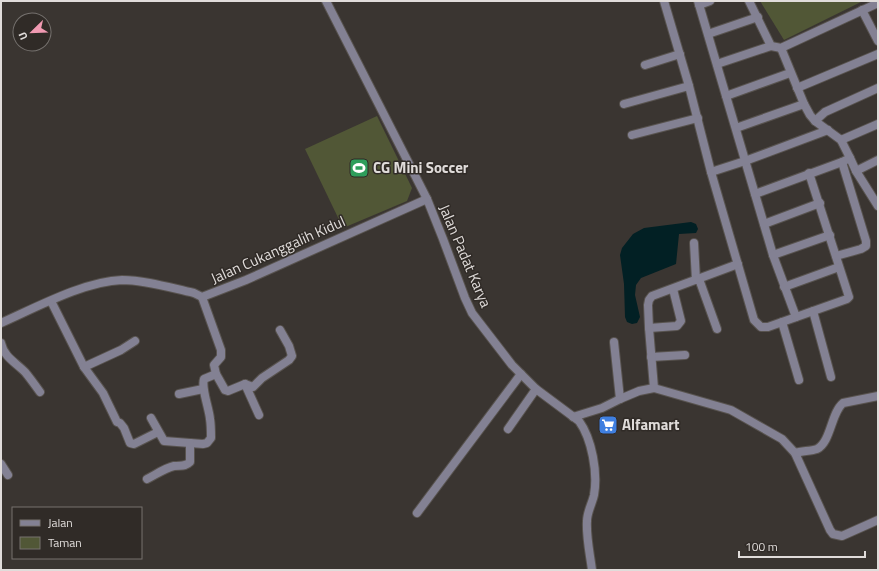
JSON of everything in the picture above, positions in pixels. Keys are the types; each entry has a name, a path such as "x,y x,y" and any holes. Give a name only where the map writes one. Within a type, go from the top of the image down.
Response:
{"street":[{"name":"Jalan Padat Karya","path":"326,1 427,200 472,313 520,374 536,389 573,417 583,427 589,440 596,482 587,521 592,570"},
{"path":"664,1 754,320 761,327 768,327 796,318 849,297 820,203 809,173"},
{"path":"710,1 698,3 773,255 796,318"},
{"path":"749,1 771,46"},
{"path":"717,64 771,46 780,48 878,3"},
{"path":"862,10 878,40"},
{"path":"708,34 758,17"},
{"path":"780,48 810,115 815,121 841,140 856,171 878,206"},
{"path":"645,65 680,54"},
{"path":"797,88 878,54"},
{"path":"726,96 790,73"},
{"path":"624,104 689,86"},
{"path":"815,121 825,112 878,88"},
{"path":"736,128 804,104"},
{"path":"632,135 698,118"},
{"path":"841,140 878,124"},
{"path":"711,172 828,130"},
{"path":"755,194 850,158"},
{"path":"856,171 878,160"},
{"path":"836,256 861,249 866,246 866,241 842,162"},
{"name":"Jalan Cukanggalih Kidul","path":"1,323 51,301 100,283 120,280 153,284 194,293 202,297 246,280 427,200"},
{"path":"764,224 820,203"},
{"path":"773,255 830,235"},
{"path":"694,243 698,279 717,329"},
{"path":"654,388 648,328 649,300 652,296 738,264"},
{"path":"784,287 839,268"},
{"path":"648,328 677,326 680,324 681,322 673,289"},
{"path":"202,297 221,350 221,356 214,366 216,374 225,390 245,384 253,387 262,378 284,364 292,356 289,346 280,330"},
{"path":"51,301 84,367 103,393 117,422 124,428 130,443 134,444 158,432"},
{"path":"813,311 831,377"},
{"path":"782,322 799,380"},
{"path":"84,367 121,350 135,341"},
{"path":"614,342 620,399"},
{"path":"1,343 5,354 25,372 40,392"},
{"path":"651,357 684,355"},
{"path":"151,418 163,440 166,442 207,443 211,438 210,419 203,389 204,378 216,374"},
{"path":"417,513 520,374"},
{"path":"245,384 259,415"},
{"path":"573,417 602,408 639,391 654,388 731,410 782,439 795,453 833,534 842,536 878,520"},
{"path":"179,394 203,389"},
{"path":"508,429 536,389"},
{"path":"795,453 817,449 821,445 831,428 840,406 843,403 878,396"},
{"path":"146,479 171,467 186,466 190,462 190,443"},
{"path":"1,464 8,475"}],"green space":[{"path":"760,1 863,1 784,40"},
{"name":"CG Mini Soccer","path":"377,116 412,188 407,201 343,228 305,149"}],"water":[{"path":"691,222 696,224 698,229 696,233 679,234 676,264 641,278 636,285 635,295 640,317 637,323 632,324 627,322 625,317 624,284 620,255 622,248 633,234 644,228"}],"place":[{"name":"CG Mini Soccer","path":"359,168"},
{"name":"Alfamart","path":"608,425"}]}
